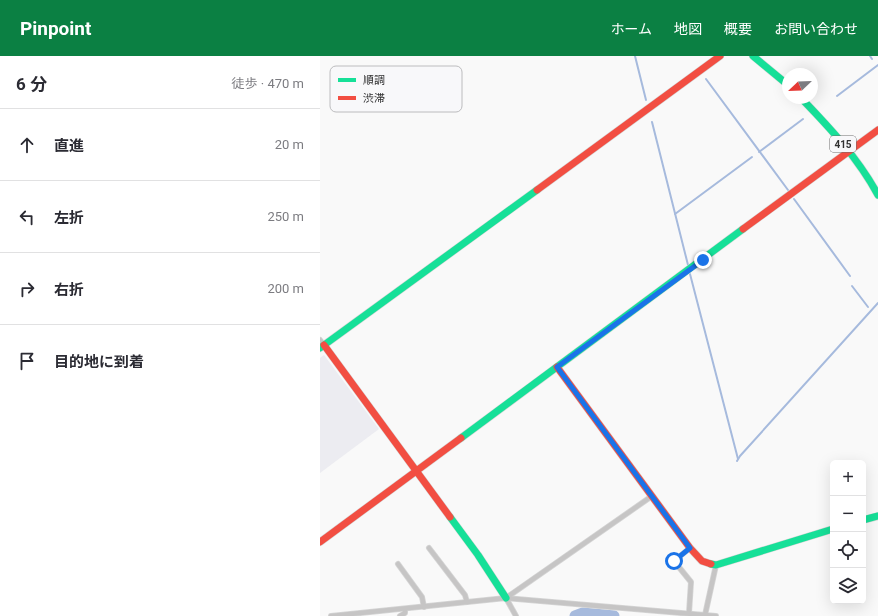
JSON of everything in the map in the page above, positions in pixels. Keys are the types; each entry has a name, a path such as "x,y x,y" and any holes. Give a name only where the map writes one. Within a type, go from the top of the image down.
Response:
{"main road":[{"path":"506,598 488,568 321,344 720,56"},
{"path":"752,56 782,80"},
{"name":"415","path":"808,104 849,152 878,195"},
{"path":"320,542 878,130"},
{"path":"557,367 690,548 702,561 716,565 830,530"},
{"path":"866,519 878,516"}],"street":[{"path":"506,598 652,496"},
{"path":"429,548 465,595 467,602"},
{"path":"689,613 691,582 674,561 690,548"},
{"path":"398,564 422,597 424,607"},
{"path":"705,615 716,565"},
{"path":"506,598 516,616"},
{"path":"330,616 506,598 716,616"},
{"path":"400,616 405,613 405,609"}],"shaded area":[{"path":"324,355 379,429 320,473 320,358"}],"waterway":[{"path":"635,56 646,100"},
{"path":"837,96 878,65"},
{"path":"706,79 788,190"},
{"path":"759,152 803,119"},
{"path":"652,122 688,265"},
{"path":"675,214 752,157"},
{"path":"794,199 850,276"},
{"path":"690,274 738,459"},
{"path":"852,286 868,307"},
{"path":"737,461 878,303"},
{"path":"575,616 583,613 614,616"}],"traffic: fast":[{"path":"753,56 782,80"},
{"path":"807,104 833,132 862,168 878,195"},
{"path":"320,348 537,190"},
{"path":"461,438 743,229"},
{"path":"866,519 878,516"},
{"path":"450,517 478,555 506,598"},
{"path":"711,564 716,565 830,530"}],"traffic: jam":[{"path":"537,190 720,56"},
{"path":"743,229 878,130"},
{"path":"324,345 450,517"},
{"path":"557,367 690,548 702,561 711,564"},
{"path":"320,542 461,438"}],"route":[{"path":"674,561 690,548 557,367 703,260"}]}
